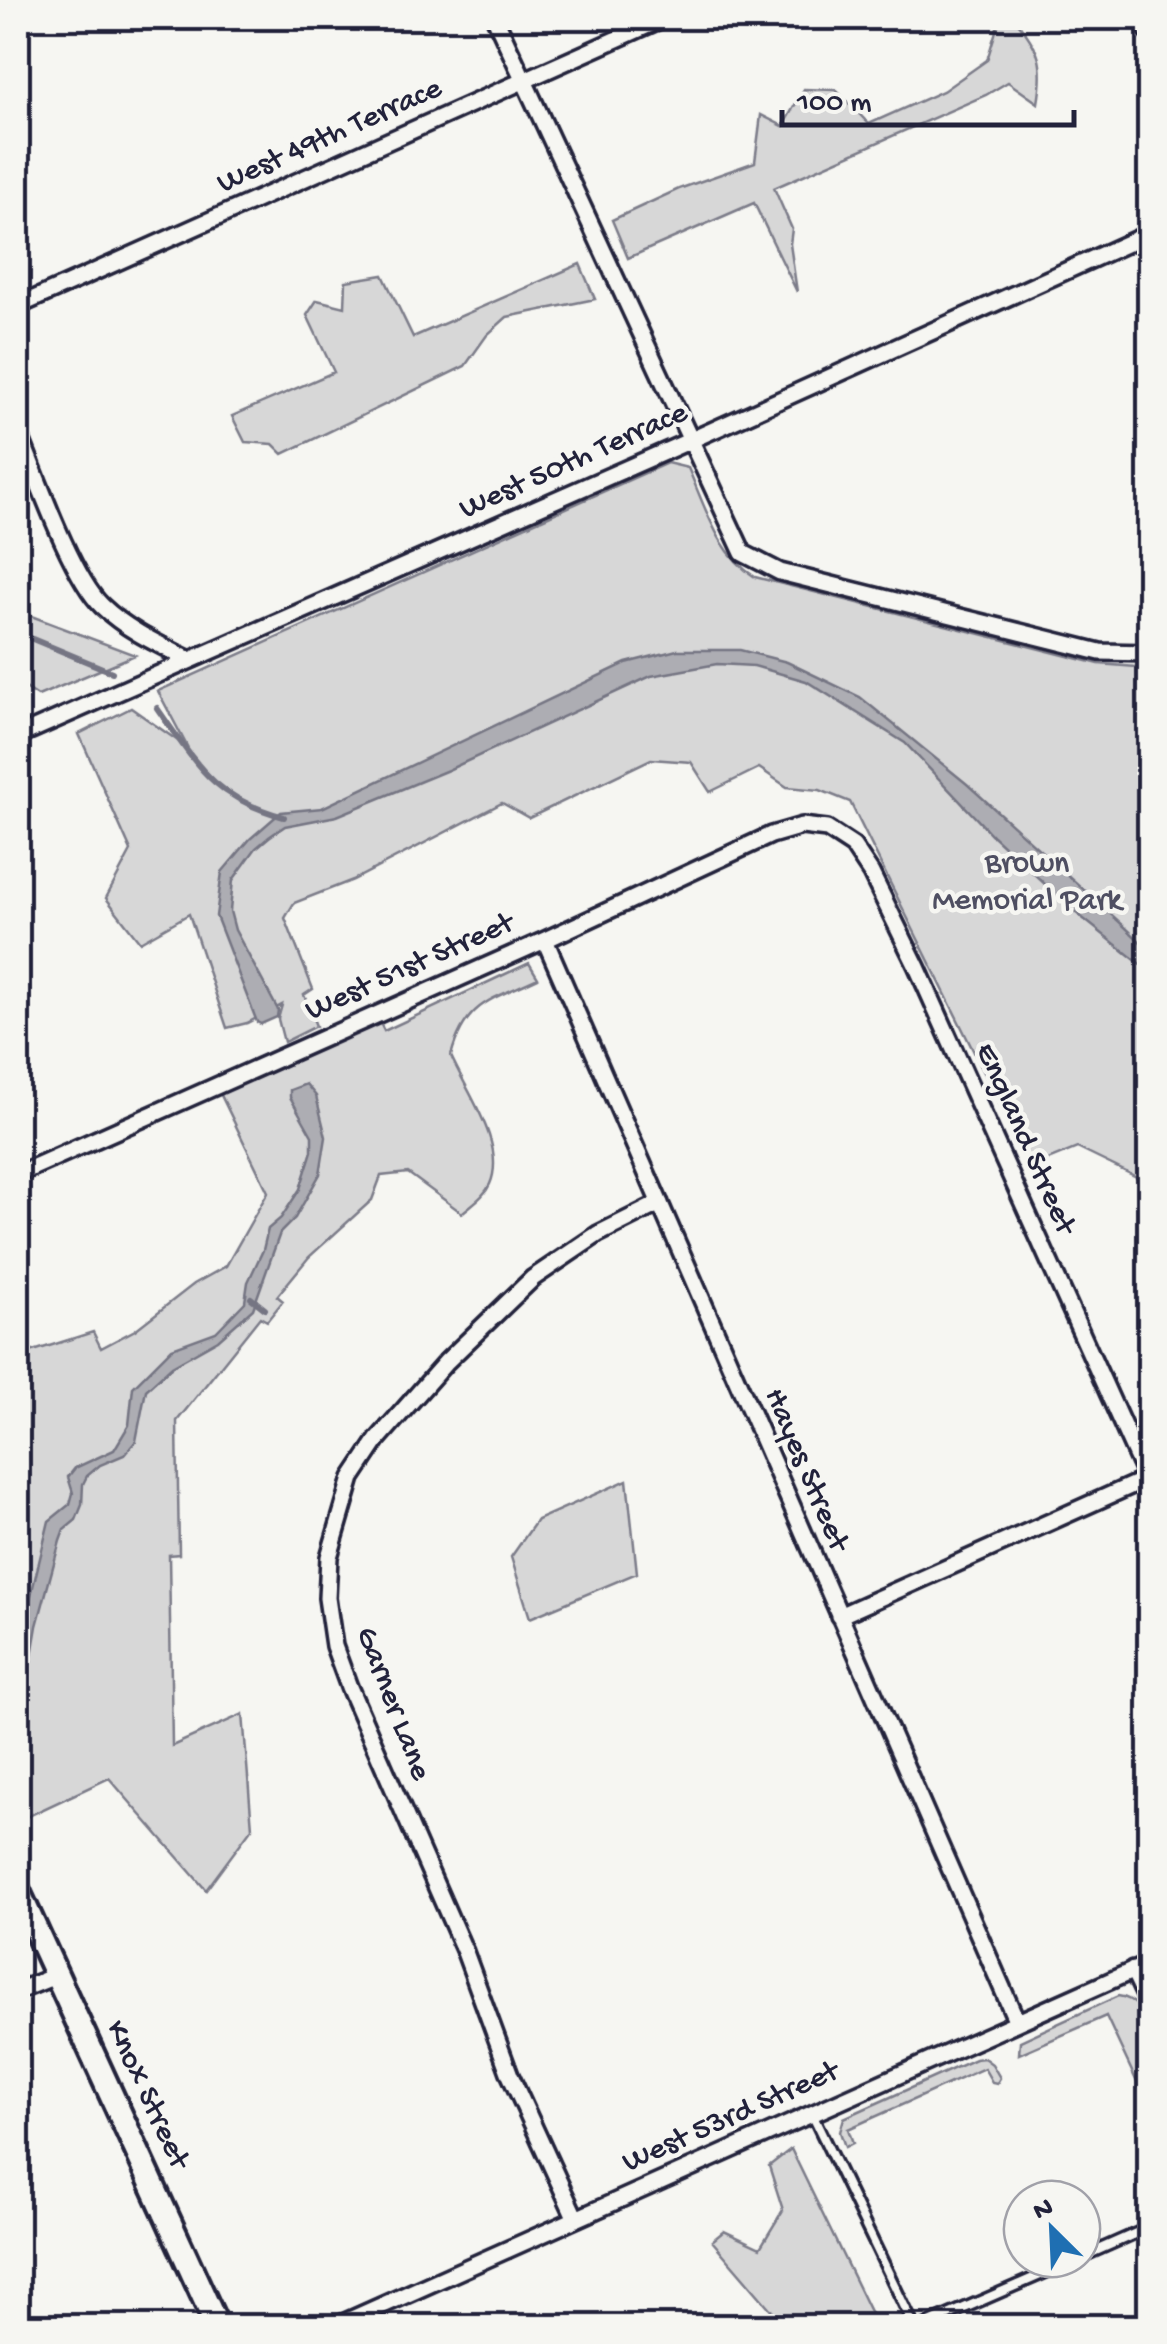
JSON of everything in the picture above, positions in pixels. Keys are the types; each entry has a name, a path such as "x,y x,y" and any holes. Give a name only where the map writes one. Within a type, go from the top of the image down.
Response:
{"street":[{"path":"495,18 743,553 780,572 1100,652 1150,653"},
{"name":"West 49th Terrace","path":"18,306 664,18"},
{"path":"1142,18 1150,34"},
{"name":"West 50th Terrace","path":"18,736 1150,233"},
{"path":"18,432 74,562 100,604 126,627 188,659"},
{"name":"West 51st Street","path":"18,1174 771,835 802,826 827,829"},
{"name":"England Street","path":"827,829 854,846 886,904 1148,1482"},
{"name":"Hayes Street","path":"545,940 1017,2022"},
{"name":"Garner Lane","path":"575,2218 510,2075 466,1952 349,1688 334,1646 328,1598 329,1557 352,1478 378,1439 446,1362 533,1278 598,1234 660,1203"},
{"path":"838,1616 1148,1482"},
{"name":"Knox Street","path":"18,1891 216,2326"},
{"name":"West 53rd Street","path":"336,2326 1150,1963"},
{"path":"1133,1970 1150,2006"},
{"path":"18,1990 55,1976"}],"lane":[{"path":"812,2112 914,2326"},
{"path":"1102,2248 1150,2227"},
{"path":"923,2326 1031,2279"}],"green space":[{"path":"1000,18 1014,18 1035,48 1041,77 1038,103 1008,82 774,188 792,229 790,244 797,292 754,203 628,258 612,220 679,189 755,162 761,115 783,126 804,89 836,90 869,124 943,91 987,60"},
{"path":"580,264 595,299 507,317 487,335 465,366 283,454 273,444 245,442 232,416 334,372 307,315 317,300 345,307 346,281 383,275 413,337"},
{"name":"Brown Memorial Park","path":"667,463 688,468 722,542 731,556 755,577 1099,664 1149,668 1149,1183 1077,1148 1031,1167 850,802 820,790 787,787 759,768 710,792 691,762 651,759 529,818 502,803 353,880 294,903 285,918 313,989 304,995 316,1026 284,1042 278,1019 282,1005 247,1023 227,1028 189,914 140,942 106,898 131,851 79,734 131,708 188,748 158,691"},
{"path":"18,611 135,655 38,696 18,683"},
{"path":"529,963 538,978 494,998 473,1013 464,1024 451,1056 493,1152 494,1169 485,1192 462,1213 408,1173 381,1176 372,1200 309,1257 277,1296 283,1301 267,1321 260,1317 177,1421 179,1554 169,1555 172,1746 243,1714 252,1828 206,1890 109,1778 18,1821 18,1356 93,1332 101,1348 135,1330 194,1284 226,1266 268,1192 220,1093 380,1023 384,1031"},
{"path":"627,1480 637,1573 530,1618 511,1557 537,1520"},
{"path":"1118,1996 1132,2001 1142,2011 1147,2025 1151,2060 1149,2108 1106,2016 1019,2054 1020,2041"},
{"path":"984,2058 1000,2078 997,2083 992,2082 984,2068 848,2129 853,2143 845,2147 840,2132 844,2118"},
{"path":"791,2149 877,2326 785,2326 712,2241 724,2231 760,2248 783,2210 769,2166"}],"shaded area":[{"path":"677,650 740,650 787,662 860,697 967,784 1125,927 1149,950 1149,971 1075,912 993,836 905,743 806,681 754,666 717,664 651,676 448,770 337,816 285,826 269,837 233,880 230,911 235,930 278,1010 277,1017 257,1022 216,916 222,872 250,839 281,812 322,808 626,663"},
{"path":"306,1084 316,1096 326,1137 320,1174 295,1218 280,1233 253,1309 218,1340 172,1366 146,1390 136,1441 124,1455 100,1465 87,1476 76,1520 64,1530 60,1541 37,1626 18,1737 18,1649 49,1521 70,1504 73,1493 68,1477 75,1468 114,1450 129,1425 133,1387 172,1348 216,1332 245,1302 248,1282 268,1229 281,1218 300,1189 312,1151 312,1136 290,1097 290,1090"}],"waterway":[{"path":"18,633 112,672"},
{"path":"157,708 209,777 240,800 284,817"},
{"path":"251,1298 265,1309"}]}
